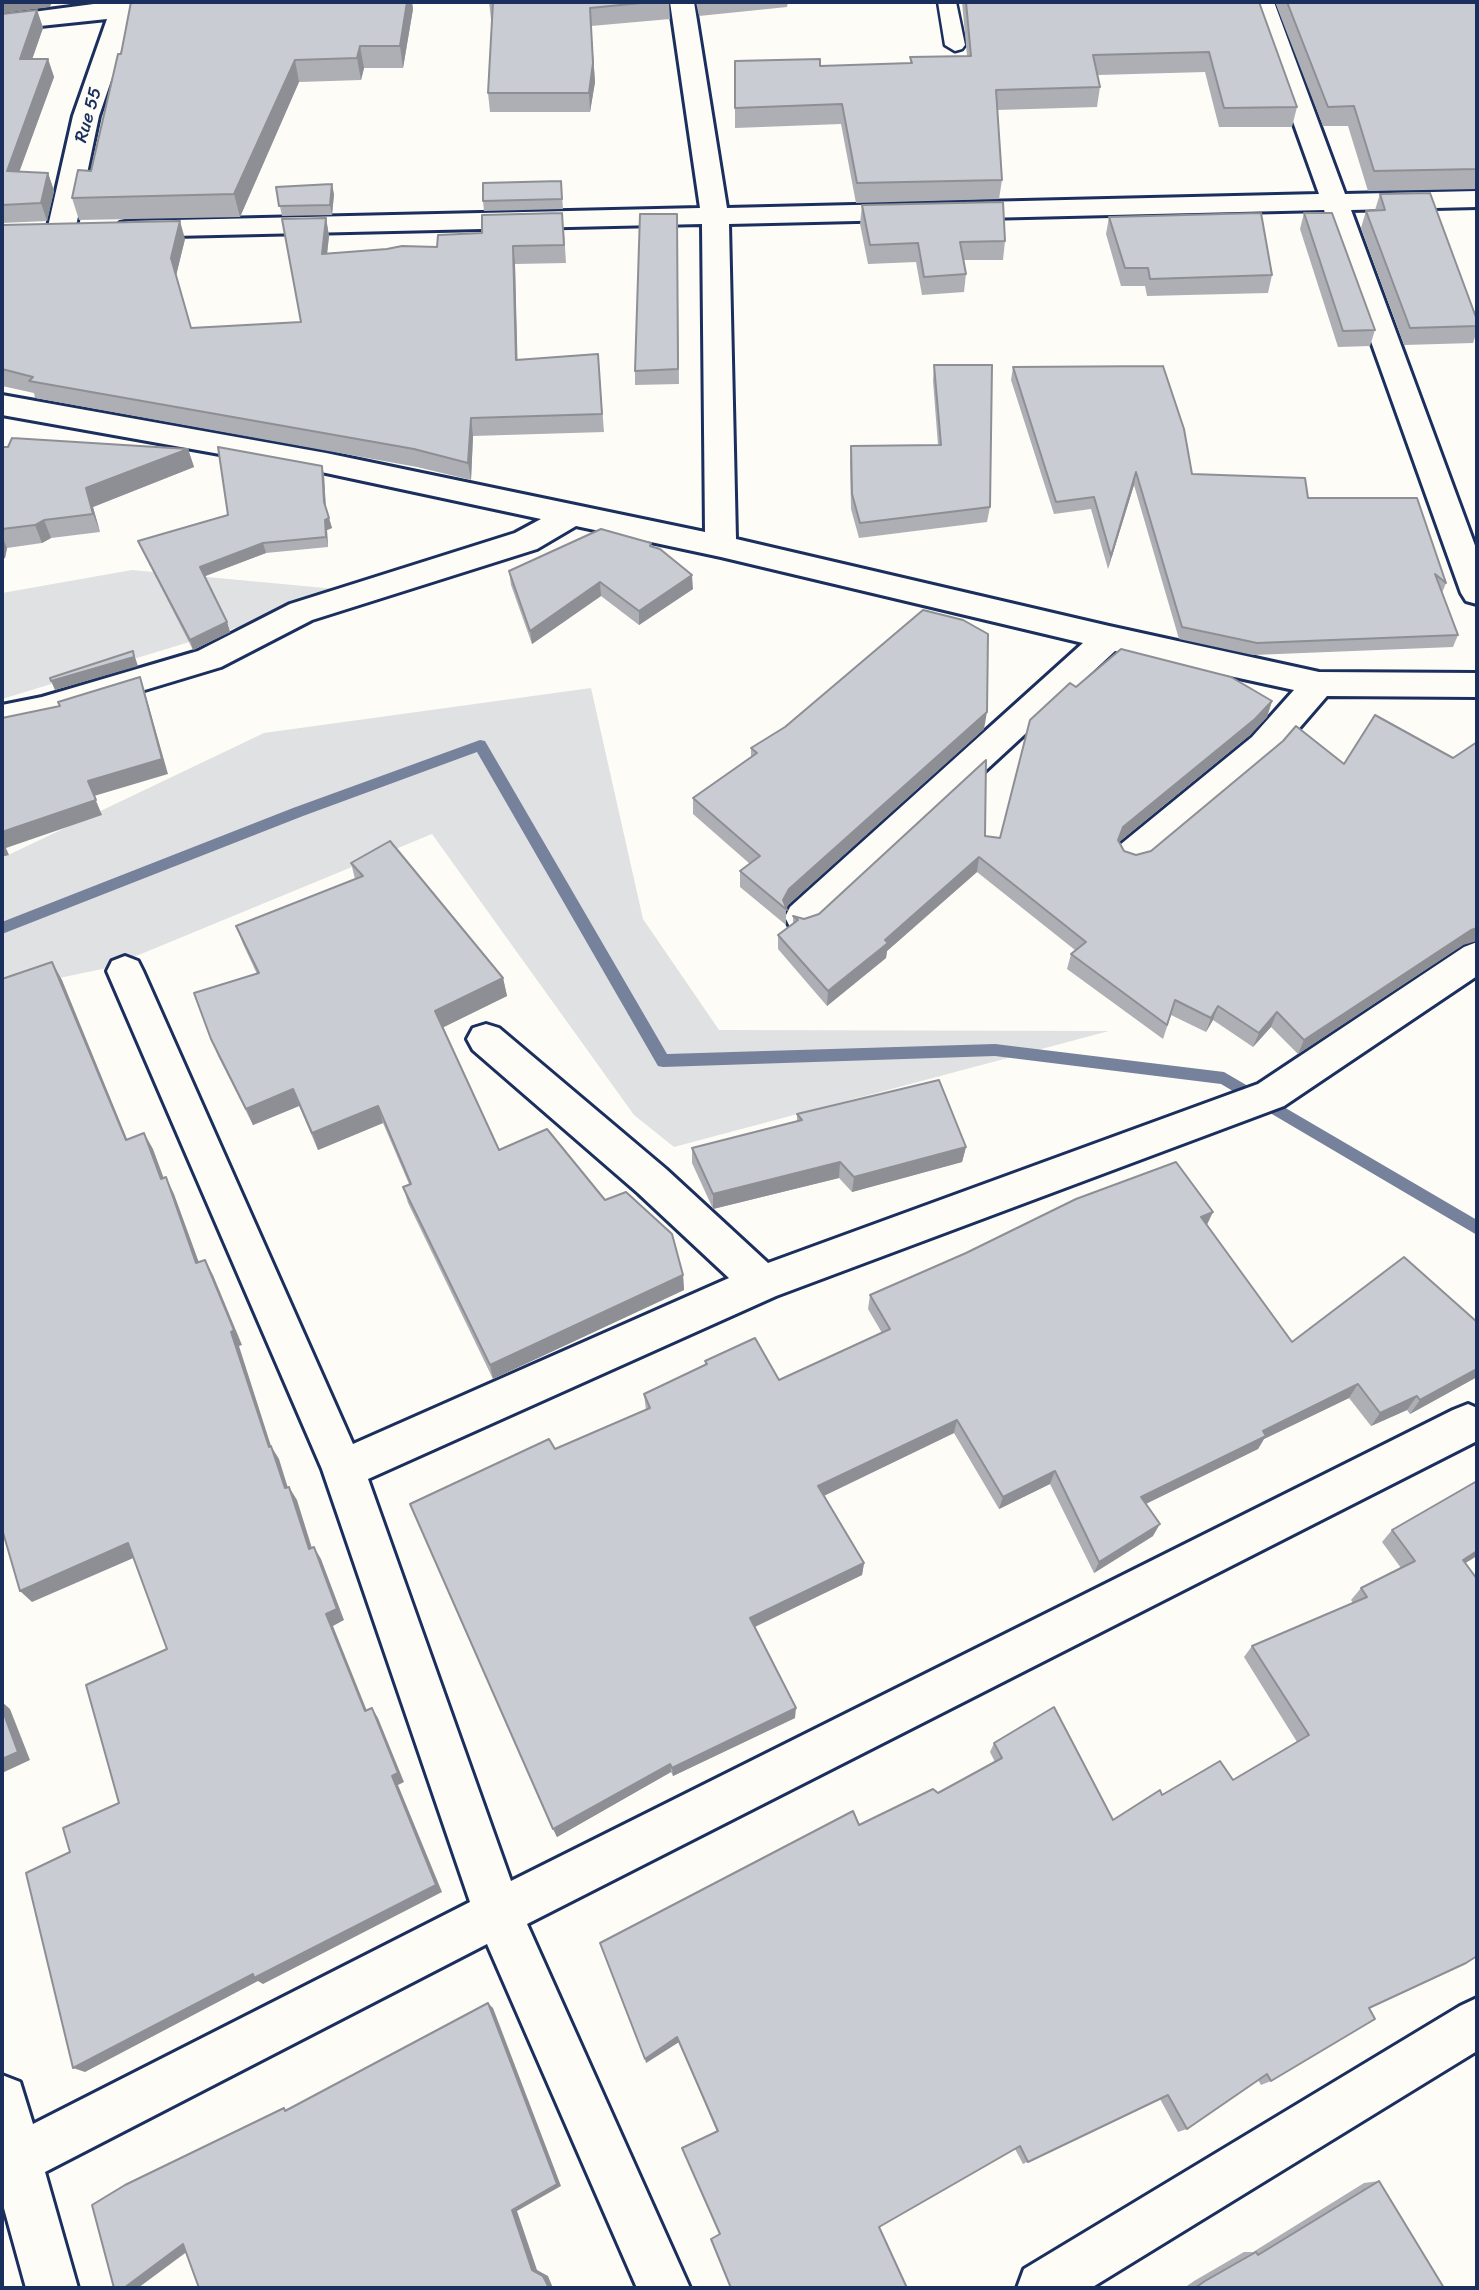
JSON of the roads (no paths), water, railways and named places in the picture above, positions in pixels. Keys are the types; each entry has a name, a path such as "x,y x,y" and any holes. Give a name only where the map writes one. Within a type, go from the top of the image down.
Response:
{"street":[{"path":"2,23 122,6 189,2"},
{"path":"682,2 715,215 721,546"},
{"path":"1262,2 1477,593"},
{"name":"Rue 55","path":"122,6 49,231 715,215"},
{"path":"715,215 1477,199"},
{"path":"2,405 326,463 721,546 1109,638 1318,684 1477,685"},
{"path":"2,717 42,709 209,659 301,612 526,541 572,515"},
{"path":"803,917 1109,638"},
{"path":"1133,854 1264,746 1318,684"},
{"path":"343,1469 762,1283 1271,1095 1477,957"},
{"path":"125,971 343,1469 498,1913 664,2288"},
{"path":"486,1039 652,1181 762,1283"},
{"path":"9,2163 1468,1424"},
{"path":"1043,2288 1477,2023"},
{"path":"2,2099 9,2163 52,2288"}],"lane":[{"path":"947,2 955,45"}],"waterway":[{"path":"2,928 298,812 480,745 663,1061 995,1050 1224,1078 1477,1228"}]}
